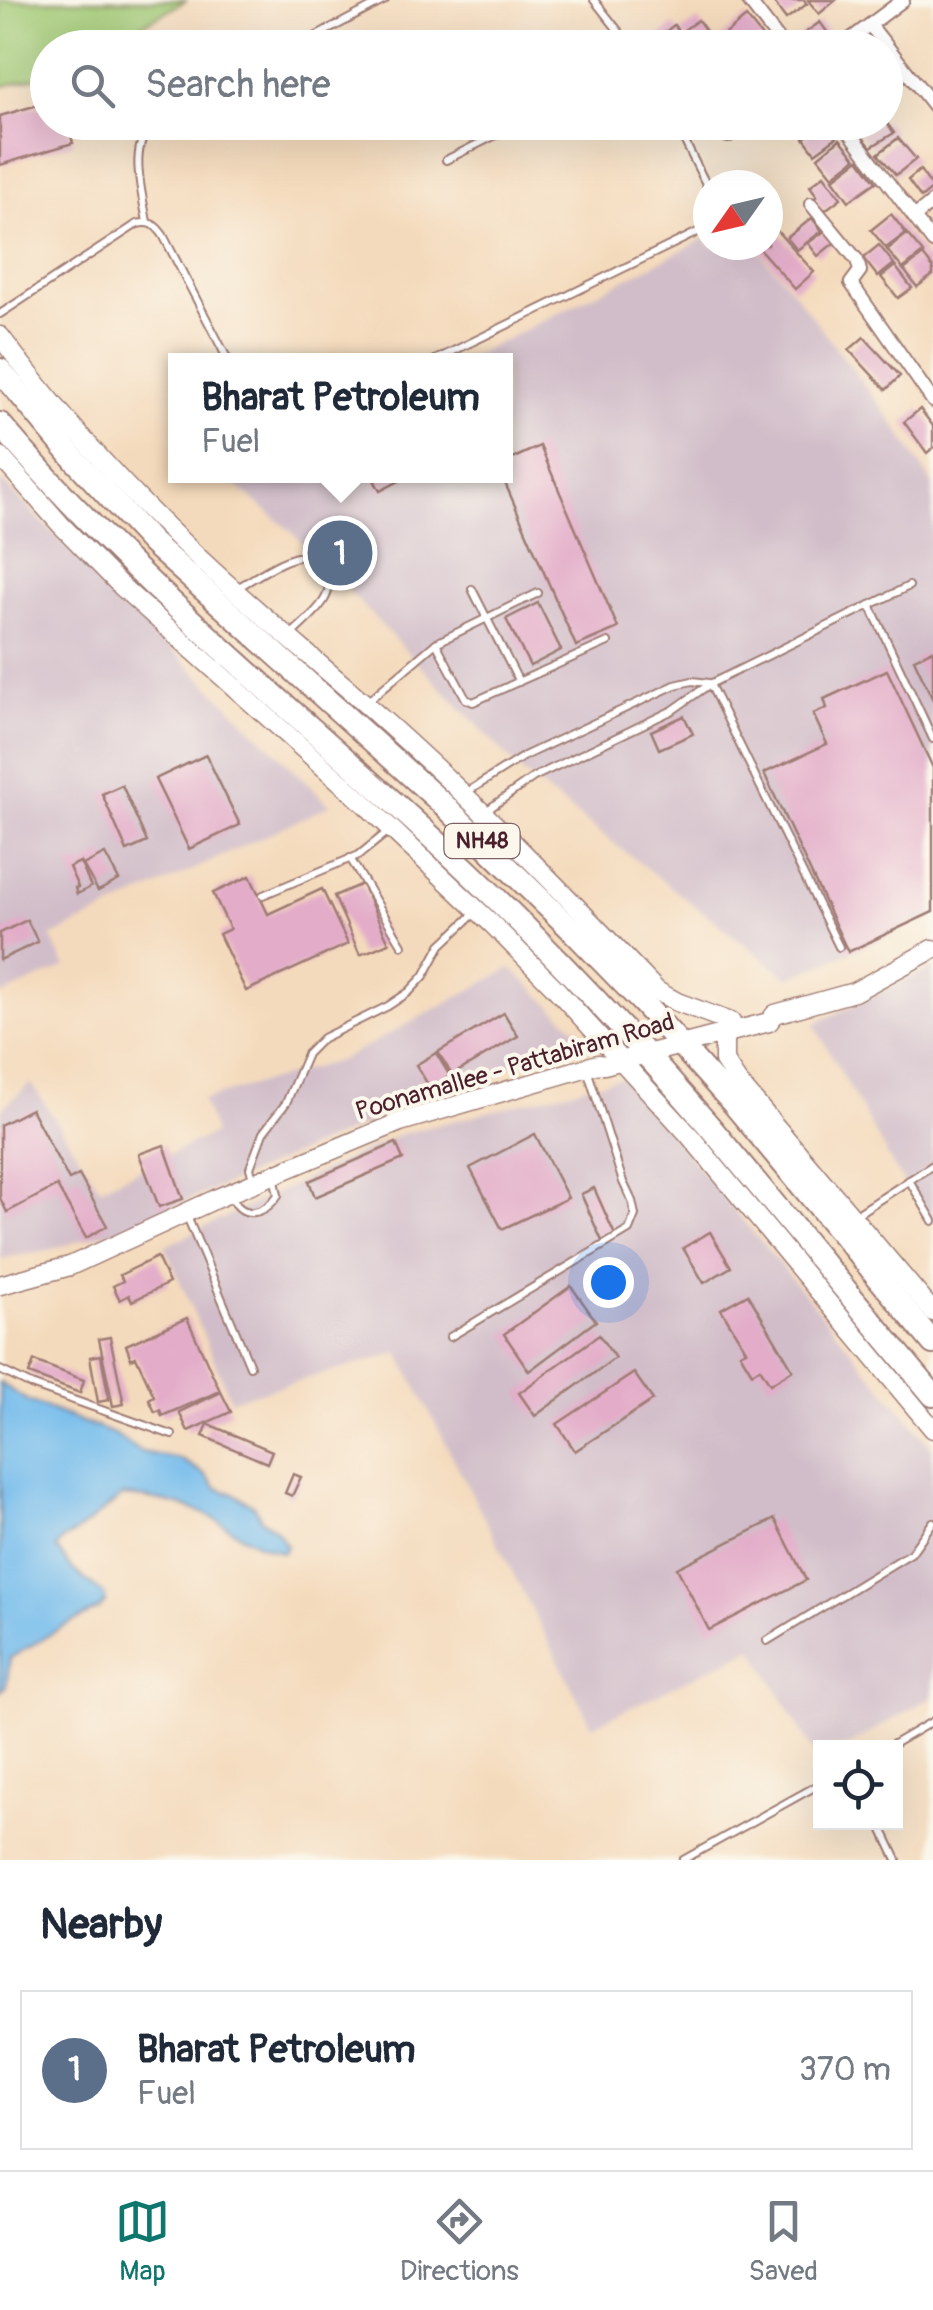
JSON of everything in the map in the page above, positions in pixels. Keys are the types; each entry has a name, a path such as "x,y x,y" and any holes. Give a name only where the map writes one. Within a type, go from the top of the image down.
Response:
{"highway":[{"name":"NH48","path":"0,370 75,460 152,543 389,753 573,931 718,1087 933,1344"},
{"name":"NH48","path":"0,424 124,558 465,869 630,1054 721,1140 933,1395"}],"street":[{"path":"748,0 771,30"},
{"path":"863,30 903,0"},
{"path":"870,25 874,30"},
{"path":"903,67 933,105"},
{"path":"856,140 933,242"},
{"path":"914,217 933,202"},
{"path":"811,204 857,260 860,271 851,283 933,402"},
{"path":"0,336 113,472 178,538 463,794 657,990 728,1028 718,1087"},
{"path":"0,456 122,587 391,828 555,988 630,1054 689,1135 933,1429"},
{"name":"Poonamallee - Pattabiram Road","path":"0,1285 70,1266 229,1192 400,1122 592,1066 602,1058 630,1054 728,1028 765,1012 775,1014 854,992 933,949"},
{"path":"724,1060 738,1082 933,1312"}],"lane":[{"path":"328,30 385,0"},
{"path":"594,0 619,30"},
{"path":"142,140 139,179 148,222"},
{"path":"446,160 486,140"},
{"path":"684,140 699,170"},
{"path":"0,314 137,224 148,222 155,224 163,235 224,353"},
{"path":"449,353 693,233"},
{"path":"234,590 287,560 308,556 324,573 328,594 288,637"},
{"path":"483,813 534,777 673,710 710,684 910,586"},
{"path":"472,589 519,682"},
{"path":"365,704 436,643 538,593"},
{"path":"870,605 933,738"},
{"path":"436,643 468,702 608,642"},
{"path":"463,794 524,756 675,685 692,681 710,684"},
{"path":"710,684 839,947"},
{"path":"263,895 350,858 391,828"},
{"path":"350,858 402,945"},
{"path":"254,1182 250,1168 263,1133 286,1103 307,1054 323,1038 410,992 441,945 478,910"},
{"path":"450,1337 628,1230 635,1215 632,1201 592,1066"},
{"path":"853,1216 933,1165"},
{"path":"229,1192 244,1212 259,1211 278,1195 273,1174"},
{"path":"910,1180 933,1220"},
{"path":"186,1212 250,1366"},
{"path":"0,1370 31,1385 172,1434"},
{"path":"767,1640 910,1553 933,1522"},
{"path":"901,1740 933,1721"},
{"path":"683,1860 813,1788"},
{"path":"883,1830 896,1860"}],"shaded area":[{"path":"693,245 693,260 767,260 897,428 933,485 933,917 789,978 524,774 292,532 234,483 513,483 513,353 479,353"},
{"path":"0,480 330,805 51,937 66,967 0,996"},
{"path":"933,967 933,1226 896,1171 814,1024"},
{"path":"511,968 585,1037 435,1095 120,1229 49,1250 0,1259 0,1110 31,1083 100,1188 214,1133 202,1100 341,1060"},
{"path":"623,1077 933,1448 933,1696 858,1740 813,1740 813,1751 753,1648 592,1726 399,1353 231,1400 165,1246 398,1135"}],"green space":[{"path":"0,0 187,0 133,30 30,30 30,79 0,87"}],"water":[{"path":"0,1383 28,1401 114,1434 141,1452 180,1459 206,1475 216,1488 254,1506 287,1546 283,1552 264,1546 204,1513 181,1506 122,1496 56,1548 72,1569 104,1595 105,1602 10,1658 6,1685 0,1692"}],"building":[{"path":"804,0 807,4 786,19 774,3"},
{"path":"808,0 836,0 819,14"},
{"path":"746,17 757,30 730,30"},
{"path":"698,20 705,30 684,30"},
{"path":"820,22 826,30 809,30"},
{"path":"30,107 30,140 73,143 0,165 0,116"},
{"path":"805,140 833,140 815,153"},
{"path":"841,140 856,158 833,176 818,157"},
{"path":"900,140 916,159 896,175 878,154"},
{"path":"859,159 876,182 849,201 833,179"},
{"path":"920,170 933,188 921,198 908,180"},
{"path":"824,175 841,198 824,211 810,186"},
{"path":"891,214 906,233 886,248 871,230"},
{"path":"812,218 822,231 797,250 787,238"},
{"path":"826,230 835,242 818,256 808,243"},
{"path":"907,234 923,253 903,269 887,250"},
{"path":"783,238 814,272 795,289 769,260 783,260"},
{"path":"879,245 894,264 878,277 863,258"},
{"path":"923,255 933,268 933,275 917,287 904,270"},
{"path":"895,266 912,288 898,298 881,277"},
{"path":"864,337 900,376 886,390 849,350"},
{"path":"920,409 933,426 933,448 927,453 904,422"},
{"path":"540,446 618,628 576,646 505,483 513,483 513,458"},
{"path":"376,483 395,483 380,491"},
{"path":"538,603 561,650 530,666 506,619"},
{"path":"933,650 933,700 914,659"},
{"path":"887,670 933,768 933,912 848,952 764,773 827,744 813,714 827,708 824,699"},
{"path":"684,716 693,734 659,749 651,731"},
{"path":"206,755 240,825 189,849 155,779"},
{"path":"122,785 147,842 127,851 102,794"},
{"path":"105,854 119,880 98,891 83,865"},
{"path":"80,862 91,887 77,894 69,867"},
{"path":"250,876 268,914 322,889 348,944 246,991 219,934 230,929 213,893"},
{"path":"362,884 389,943 360,955 334,896"},
{"path":"27,920 38,942 0,960 0,933"},
{"path":"504,1013 518,1036 452,1075 438,1052"},
{"path":"436,1053 450,1076 430,1088 416,1065"},
{"path":"31,1109 69,1180 79,1175 107,1226 86,1238 57,1186 7,1212 0,1198 0,1125"},
{"path":"535,1134 568,1198 502,1229 470,1168"},
{"path":"396,1143 403,1159 315,1197 309,1181"},
{"path":"164,1145 183,1199 159,1207 139,1154"},
{"path":"594,1188 615,1235 602,1241 581,1194"},
{"path":"710,1232 731,1267 704,1283 683,1248"},
{"path":"157,1257 169,1283 132,1301 129,1295 120,1300 113,1286 123,1281 120,1275"},
{"path":"571,1286 596,1321 529,1371 504,1334"},
{"path":"748,1294 793,1370 770,1384 760,1368 752,1373 740,1353 746,1350 721,1309"},
{"path":"187,1318 220,1391 162,1416 160,1410 155,1412 149,1399 154,1396 126,1345"},
{"path":"599,1335 615,1358 535,1416 519,1393"},
{"path":"110,1337 124,1404 113,1406 99,1339"},
{"path":"101,1355 109,1400 98,1402 90,1357"},
{"path":"34,1361 84,1380 80,1393 29,1374"},
{"path":"634,1373 653,1400 575,1451 557,1424"},
{"path":"221,1392 231,1412 188,1431 179,1412"},
{"path":"208,1424 272,1451 267,1463 203,1436"},
{"path":"293,1474 301,1477 292,1496 285,1493"},
{"path":"775,1519 806,1580 709,1630 677,1568"}],"place":[{"name":"Bharat Petroleum","path":"340,553"}]}
